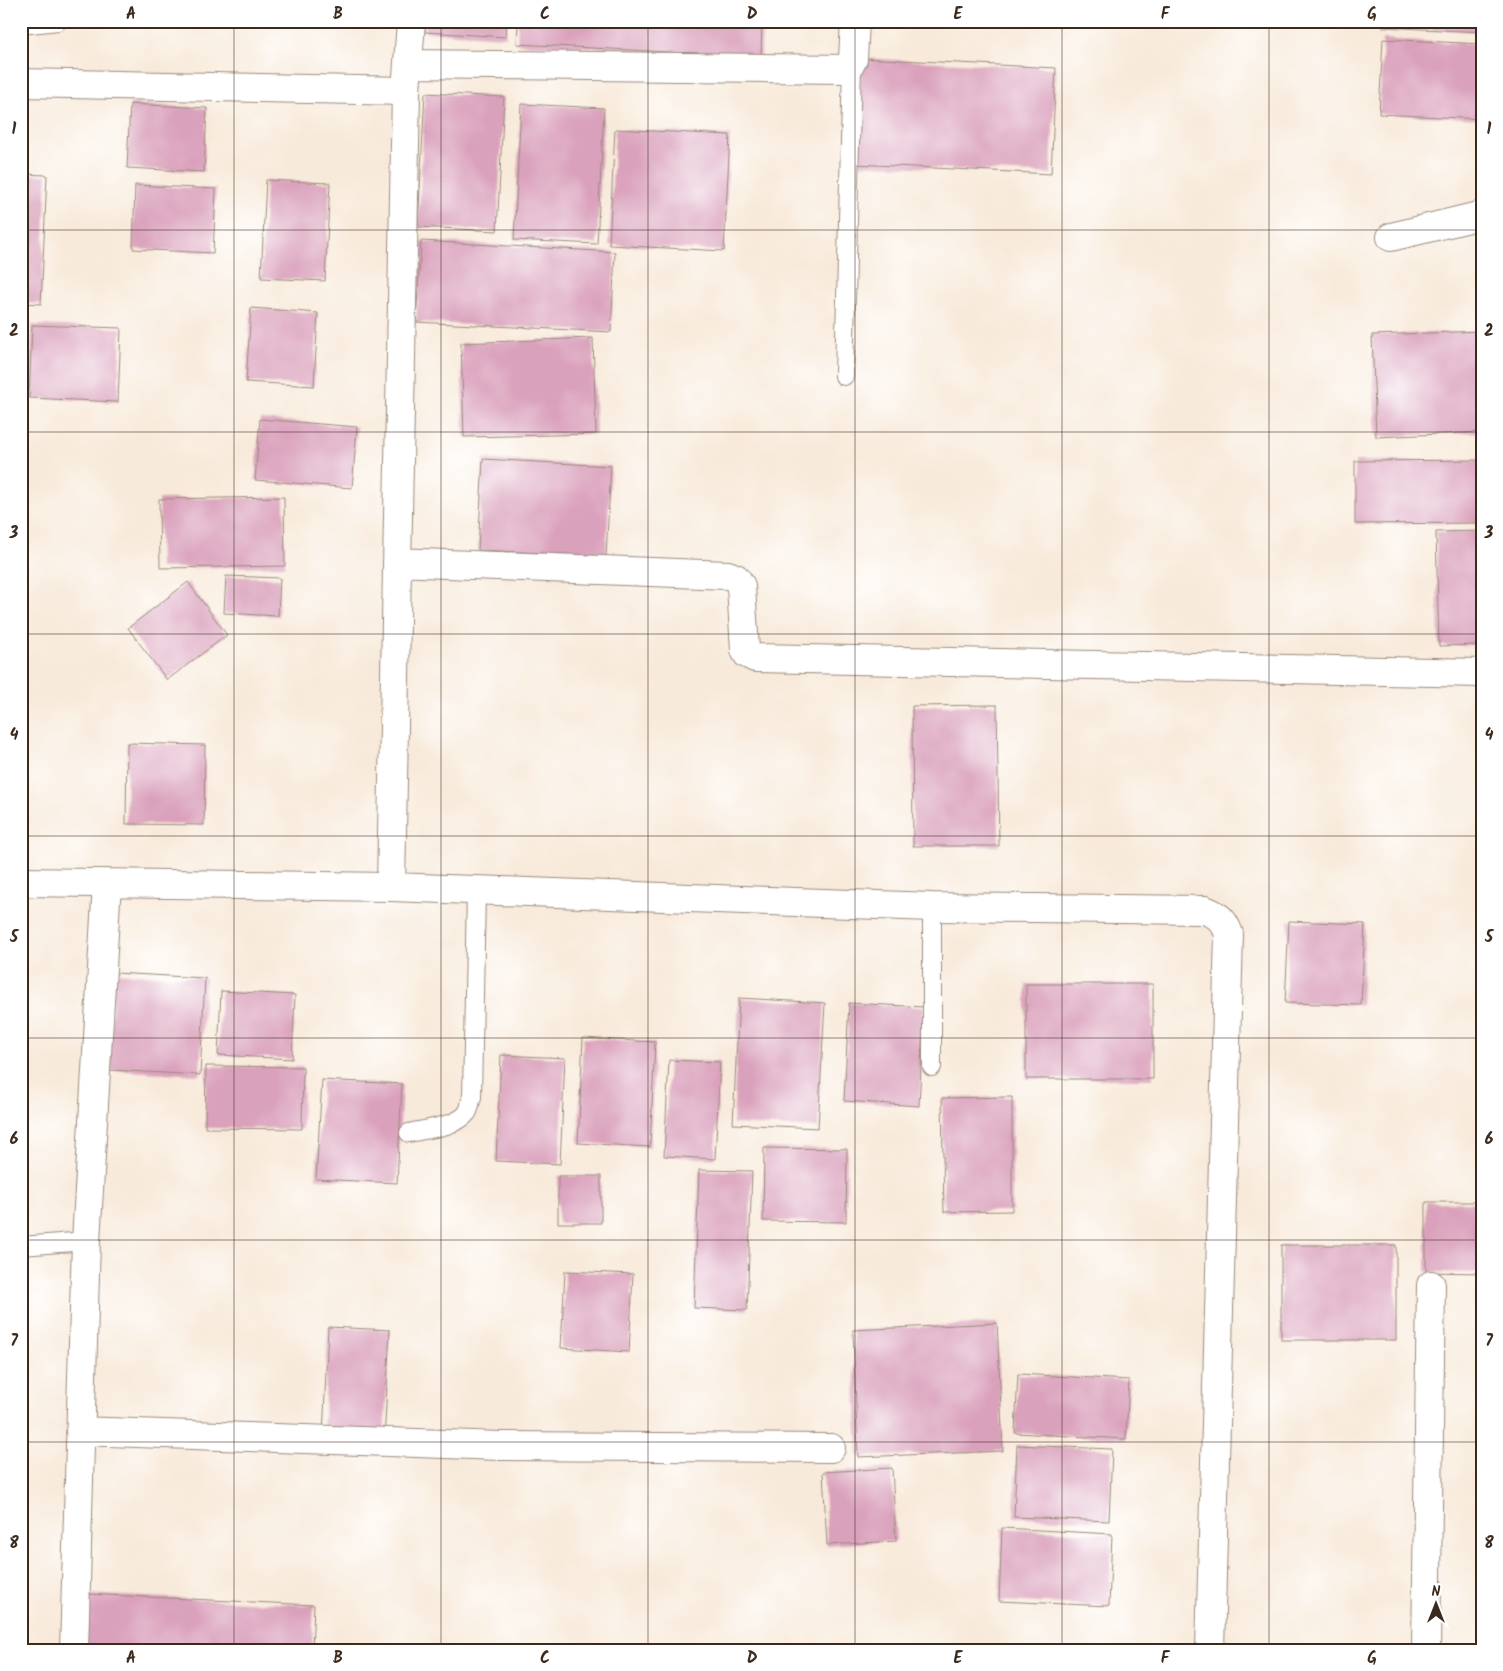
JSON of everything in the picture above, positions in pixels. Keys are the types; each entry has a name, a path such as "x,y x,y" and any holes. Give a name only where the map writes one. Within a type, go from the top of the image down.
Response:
{"street":[{"path":"391,888 407,78 411,21"},
{"path":"21,83 841,70 852,66 855,21"},
{"path":"1390,237 1482,215"},
{"path":"397,562 728,575 736,578 741,586 745,650 747,654 755,658 1482,673"},
{"path":"21,882 391,888 932,907 1205,910 1218,915 1229,934 1210,1650"},
{"path":"74,1650 86,1241 107,883"},
{"path":"1426,1650 1431,1285"},
{"path":"80,1431 501,1446 831,1448"}],"lane":[{"path":"21,25 58,21"},
{"path":"844,376 852,66"},
{"path":"409,1133 449,1123 468,1112 472,1097 476,892"},
{"path":"932,907 932,1067"},
{"path":"21,1246 86,1241"}],"building":[{"path":"426,21 507,21 506,37 425,32"},
{"path":"518,21 762,21 761,57 517,44"},
{"path":"1383,21 1482,21 1482,32 1382,27"},
{"path":"1383,39 1482,44 1482,119 1379,114"},
{"path":"861,58 1056,68 1051,174 855,164"},
{"path":"425,93 504,97 497,231 418,227"},
{"path":"130,104 207,108 204,172 127,168"},
{"path":"521,104 604,108 597,244 514,240"},
{"path":"615,129 730,135 724,251 609,245"},
{"path":"21,174 47,175 41,304 21,303"},
{"path":"266,180 330,183 325,281 261,278"},
{"path":"135,185 216,189 213,253 133,249"},
{"path":"421,241 615,252 611,332 416,322"},
{"path":"251,308 318,313 314,386 246,382"},
{"path":"32,325 121,328 118,402 29,398"},
{"path":"1482,331 1482,432 1376,437 1372,335"},
{"path":"593,338 596,434 464,437 461,343"},
{"path":"260,419 357,427 352,488 255,480"},
{"path":"483,459 611,466 606,556 478,550"},
{"path":"1482,460 1482,523 1355,524 1355,461"},
{"path":"284,497 285,566 160,568 159,499"},
{"path":"1482,531 1482,645 1439,646 1436,532"},
{"path":"226,576 280,578 278,616 224,613"},
{"path":"188,582 227,635 167,680 128,628"},
{"path":"997,705 999,846 913,846 912,706"},
{"path":"127,743 205,745 204,825 126,824"},
{"path":"1289,921 1365,924 1361,1005 1285,1003"},
{"path":"114,973 205,978 200,1075 109,1070"},
{"path":"1026,984 1153,984 1153,1079 1026,1079"},
{"path":"221,991 295,995 292,1059 218,1055"},
{"path":"739,998 825,1003 818,1128 733,1124"},
{"path":"849,1003 924,1007 919,1106 844,1101"},
{"path":"583,1038 655,1042 650,1147 578,1143"},
{"path":"501,1055 565,1058 560,1164 496,1161"},
{"path":"669,1060 720,1062 715,1159 664,1156"},
{"path":"206,1066 303,1067 302,1129 205,1128"},
{"path":"322,1080 402,1084 397,1183 316,1179"},
{"path":"1012,1097 1012,1211 944,1212 942,1098"},
{"path":"764,1148 847,1149 846,1222 763,1221"},
{"path":"699,1170 752,1171 747,1310 694,1308"},
{"path":"558,1176 601,1176 601,1223 558,1223"},
{"path":"1426,1202 1482,1202 1482,1273 1426,1272"},
{"path":"1281,1245 1396,1245 1396,1340 1281,1340"},
{"path":"565,1271 633,1274 629,1352 561,1348"},
{"path":"997,1323 1003,1451 858,1457 853,1330"},
{"path":"328,1327 390,1330 384,1441 323,1437"},
{"path":"1018,1374 1129,1380 1126,1439 1015,1433"},
{"path":"1017,1445 1112,1449 1109,1521 1014,1517"},
{"path":"892,1468 896,1541 827,1545 823,1472"},
{"path":"1002,1528 1112,1534 1109,1606 999,1601"},
{"path":"86,1594 314,1605 312,1650 82,1650"}]}
